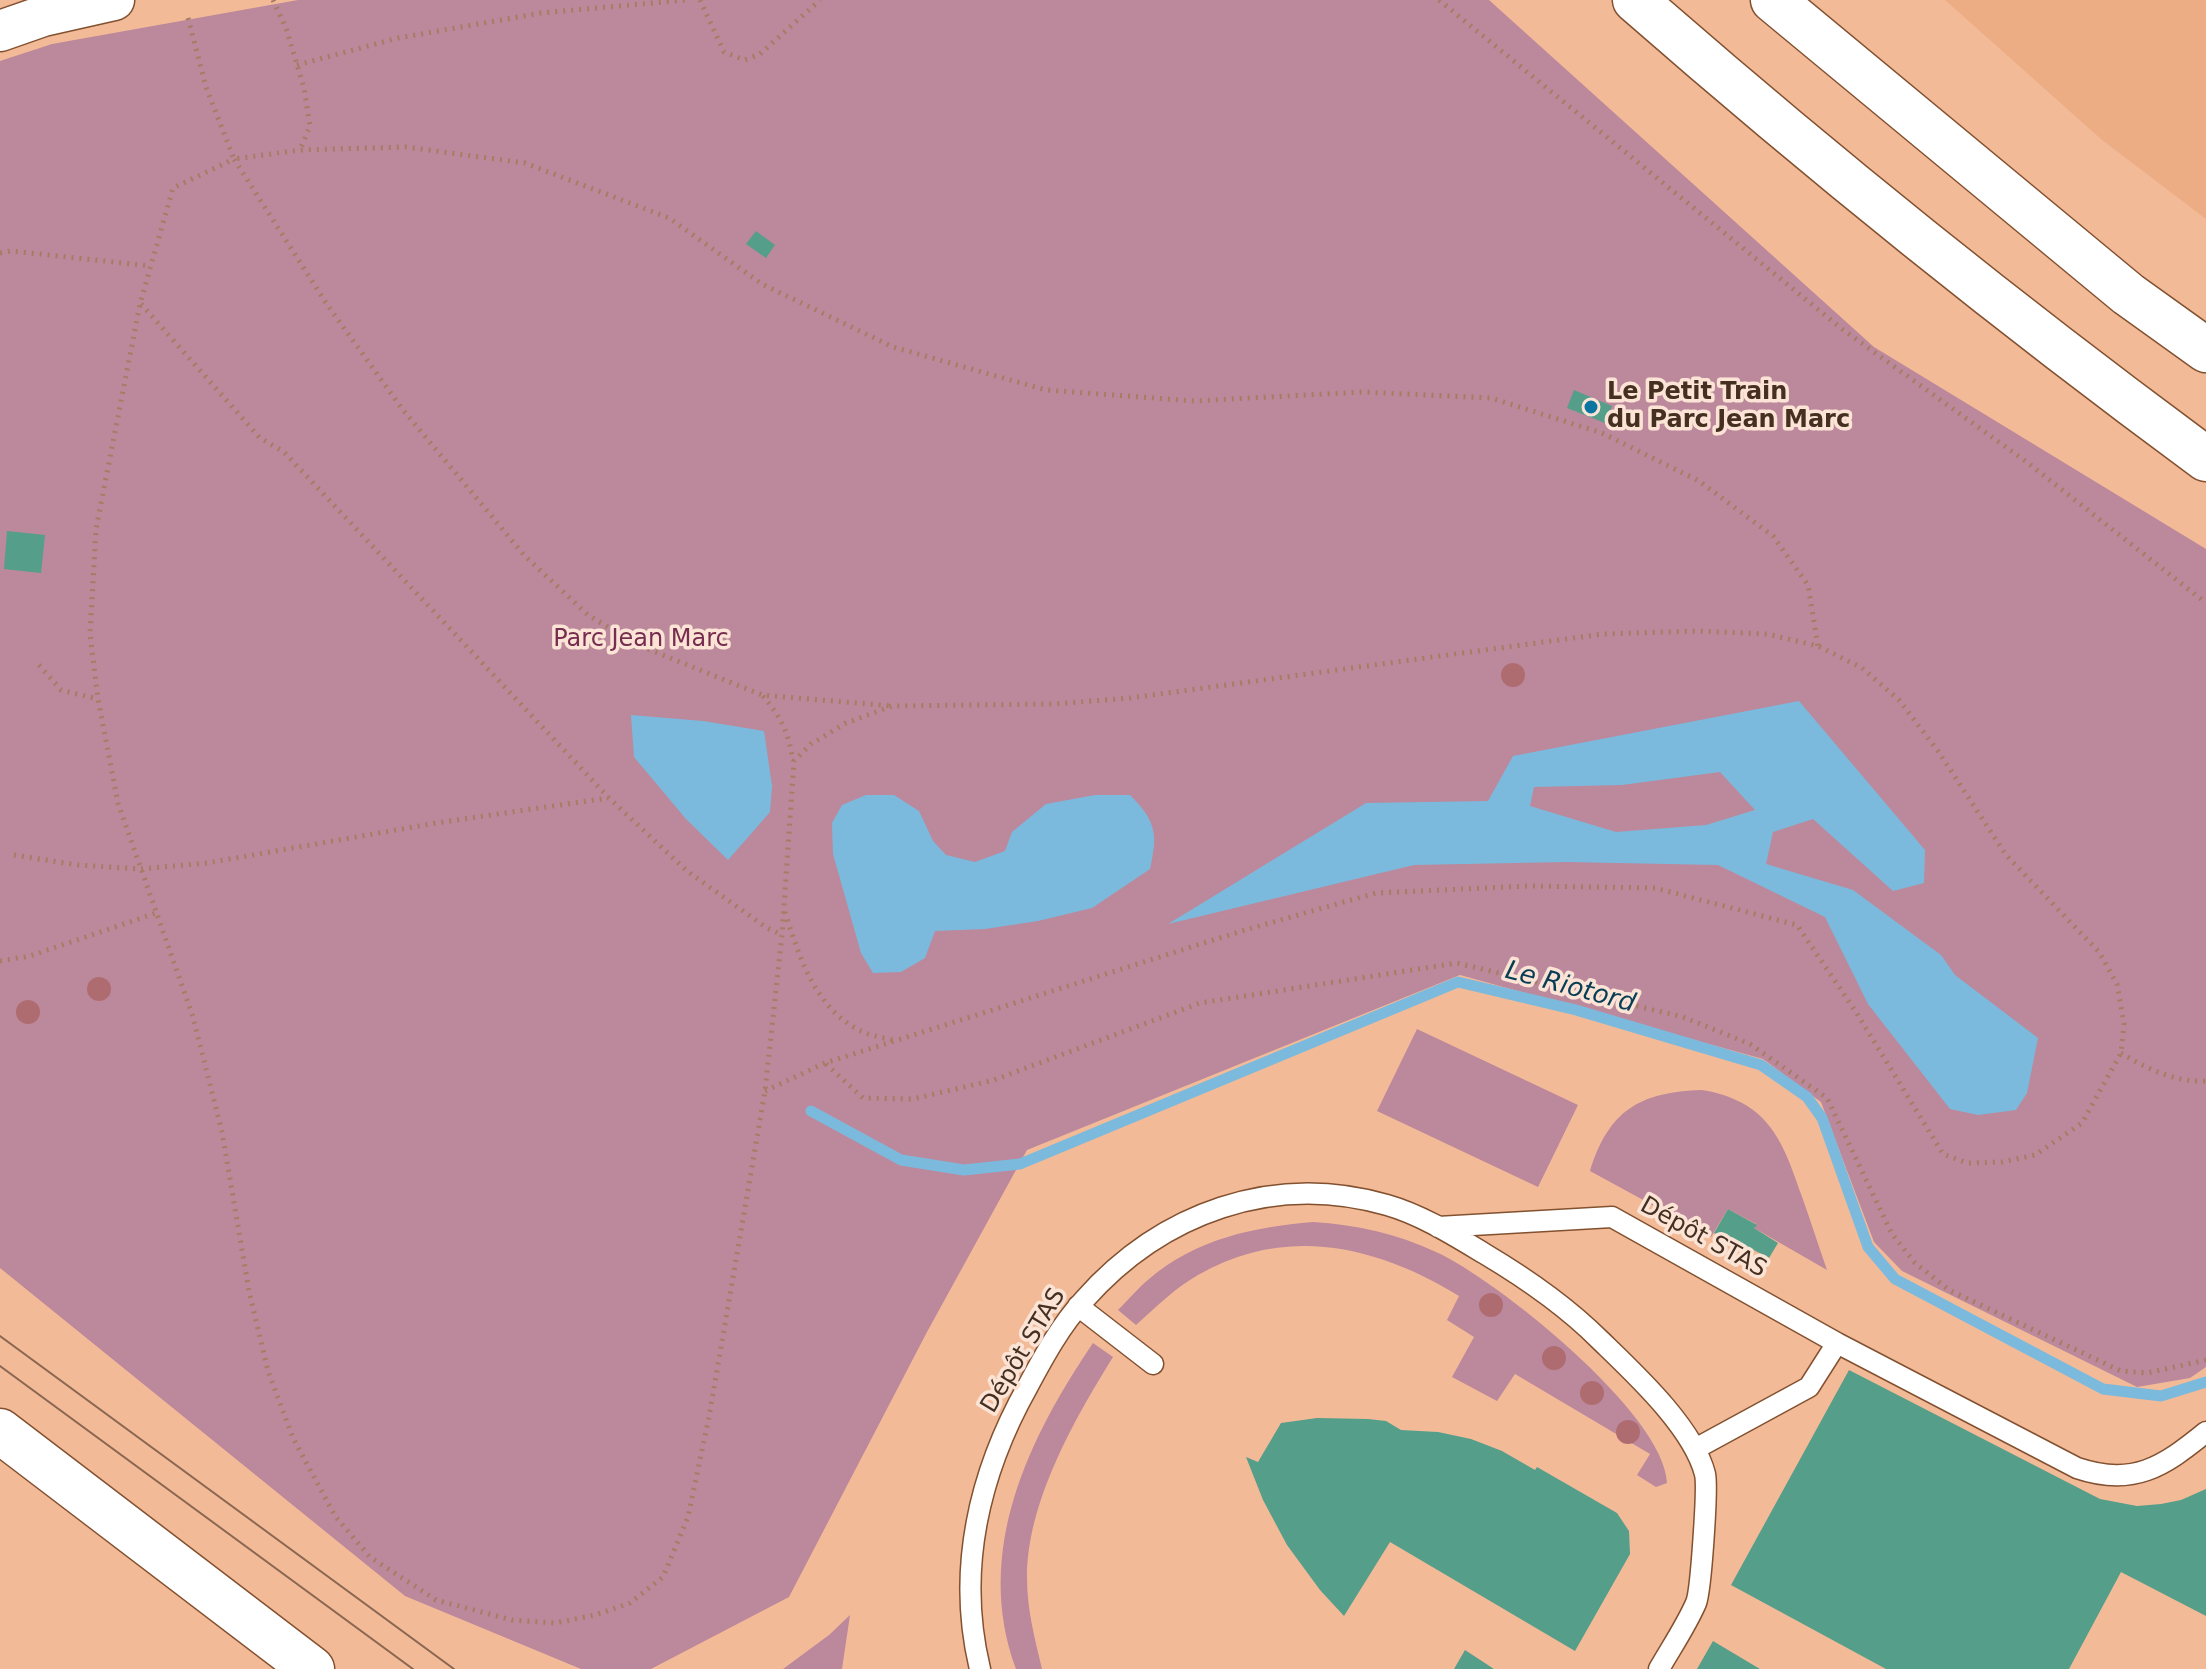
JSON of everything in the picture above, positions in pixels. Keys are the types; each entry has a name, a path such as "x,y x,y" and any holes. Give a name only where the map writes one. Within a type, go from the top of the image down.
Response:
{"main road":[{"path":"1635,0 1807,147 1946,260 2206,459"},
{"path":"1773,0 2128,294 2206,350"},
{"path":"1,1435 312,1669"}],"street":[{"path":"0,31 43,16 114,0"}],"lane":[{"name":"Dépôt STAS","path":"980,1669 974,1645 969,1581 973,1536 987,1477 1019,1402 1078,1306 1114,1270 1162,1233 1226,1205 1300,1193 1344,1196 1389,1206 1438,1227 1511,1269 1589,1328 1669,1413 1695,1449 1707,1484 1697,1600 1659,1669"},
{"name":"Dépôt STAS","path":"1438,1227 1612,1217 1837,1343 2077,1468 2098,1475 2120,1477 2161,1466 2206,1432"},
{"path":"1078,1306 1153,1364"},
{"path":"1695,1449 1809,1387 1837,1343"}],"path":[{"path":"273,0 286,28 297,65 310,126 300,150"},
{"path":"297,65 398,38 541,13 686,0"},
{"path":"700,0 724,52 745,60 760,54 820,0"},
{"path":"1439,0 1842,329 2028,463 2206,603"},
{"path":"188,18 206,87 234,159 326,303 403,410 524,555 588,615 638,645 762,695 892,706 1053,704 1130,698 1603,634 1697,631 1767,634 1818,646 1862,668 1899,700 1938,751 2006,855 2099,952 2117,984 2124,1024 2121,1053 2082,1123 2035,1155 2002,1162 1967,1163 1943,1154 1856,1012 1797,925 1655,888 1529,886 1376,893 1245,930 825,1063 765,1091"},
{"path":"762,695 782,718 794,761 782,935 765,1091 709,1417 688,1517 663,1577 630,1603 595,1615 555,1623 512,1620 436,1600 370,1557 335,1516 293,1438 268,1371 252,1304 222,1132 193,1017 118,803 98,699 90,634 96,529 140,304 173,188 234,159 300,150 406,147 525,163 669,218 762,284 893,347 1046,390 1194,401 1362,392 1491,398 1602,433 1699,481 1773,536 1808,585 1818,646"},
{"path":"0,253 11,251 151,266"},
{"path":"140,304 260,438 284,452 609,798 687,871 767,928 782,935"},
{"path":"39,665 61,690 98,699"},
{"path":"794,761 811,744 846,723 892,706"},
{"path":"14,855 78,865 140,869 207,863 436,823 609,798"},
{"path":"784,907 799,958 819,994 838,1015 864,1032 899,1042"},
{"path":"0,961 30,956 156,913"},
{"path":"825,1063 863,1098 913,1099 994,1080 1200,1003 1457,963 1683,1017 1750,1044 1827,1098 1892,1234 1915,1263 1949,1290 2121,1371 2147,1373 2206,1360"},
{"path":"2121,1053 2166,1075 2205,1082 2206,1093"}],"shaded area":[{"path":"1945,0 2206,0 2206,219 2102,140"}],"green space":[{"name":"Parc Jean Marc","path":"298,0 1489,0 1874,347 2206,549 2206,1367 2190,1378 2137,1387 1902,1271 1874,1242 1821,1102 1763,1059 1460,975 1027,1150 927,1332 789,1597 651,1669 581,1669 405,1596 0,1268 0,61 52,44"},
{"path":"1417,1029 1578,1105 1538,1187 1377,1111"},
{"path":"1702,1090 1742,1103 1769,1125 1787,1156 1827,1270 1754,1228 1756,1224 1728,1209 1711,1237 1590,1171 1607,1133 1630,1108 1661,1095"},
{"path":"1313,1222 1345,1225 1406,1240 1436,1252 1497,1290 1535,1319 1609,1387 1659,1454 1667,1483 1656,1487 1637,1475 1650,1454 1515,1374 1497,1401 1452,1377 1474,1337 1447,1320 1459,1296 1396,1264 1331,1248 1298,1246 1265,1250 1231,1259 1198,1275 1136,1325 1118,1310 1145,1283 1186,1254 1226,1237 1269,1227"},
{"path":"1093,1343 1113,1357 1055,1463 1035,1520 1029,1549 1028,1602 1042,1669 1016,1669 1004,1625 1001,1582 1004,1540 1014,1498 1029,1457 1069,1380"},
{"path":"850,1615 842,1669 783,1669 829,1635"}],"water":[{"path":"1799,701 1925,850 1924,883 1893,891 1813,819 1773,832 1766,864 1853,890 1941,955 1955,975 2038,1038 2027,1093 2016,1110 1978,1115 1950,1109 1868,1004 1825,917 1718,865 1566,862 1414,865 1168,924 1366,803 1488,801 1513,756","holes":["1720,772 1755,810 1706,825 1616,832 1530,806 1534,787 1622,785"]},
{"path":"631,715 703,721 764,731 772,786 770,812 728,860 686,819 634,757"},
{"path":"866,795 894,795 919,811 933,841 946,855 975,862 1005,851 1012,832 1046,804 1095,795 1130,795 1153,829 1150,869 1092,908 985,929 935,931 925,958 901,972 873,973 861,953 833,854 832,823 842,805"}],"building":[{"path":"756,231 775,245 766,258 746,244"},
{"path":"1574,390 1612,406 1605,423 1567,408"},
{"path":"7,531 45,535 41,573 4,569"},
{"path":"1728,1209 1757,1225 1754,1228 1778,1243 1769,1258 1744,1245 1742,1249 1714,1233"},
{"path":"1849,1370 2100,1499 2137,1506 2161,1504 2181,1500 2206,1489 2206,1616 2121,1572 2069,1669 1886,1669 1731,1585"},
{"path":"1317,1418 1386,1421 1401,1430 1438,1432 1471,1439 1502,1451 1535,1470 1537,1467 1617,1513 1629,1531 1630,1554 1575,1651 1390,1542 1344,1616 1320,1590 1287,1545 1263,1500 1246,1457 1258,1462 1281,1423"},
{"path":"1713,1641 1760,1669 1697,1669"},
{"path":"1465,1650 1494,1669 1454,1669"}],"waterway":[{"name":"Le Riotord","path":"811,1111 901,1160 964,1170 1020,1164 1458,982 1576,1010 1761,1065 1807,1097 1822,1118 1868,1247 1895,1279 2103,1389 2161,1396 2206,1382"}],"tram line":[{"path":"0,1336 454,1669"},
{"path":"0,1366 413,1669"}],"place":[{"name":"Le Petit Train du Parc Jean Marc","path":"1591,407"}]}
